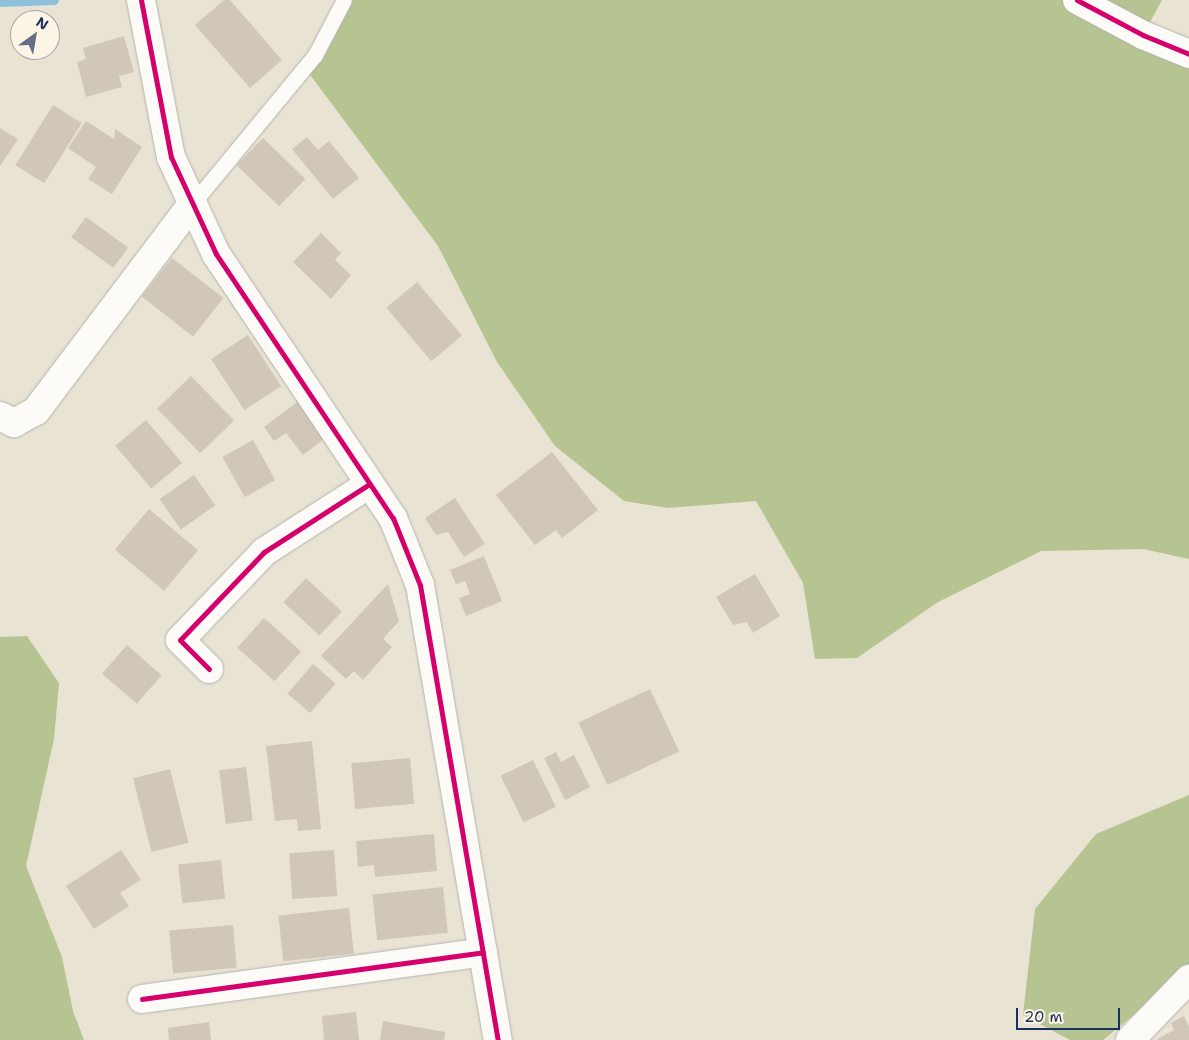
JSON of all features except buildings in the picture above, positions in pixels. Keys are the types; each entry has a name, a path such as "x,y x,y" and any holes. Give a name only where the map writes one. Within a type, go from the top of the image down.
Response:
{"street":[{"path":"1077,0 1143,35 1189,54"},
{"path":"143,8 171,157 216,254 368,485 393,518 420,585 498,1040"},
{"path":"0,416 14,423 36,411 193,202"},
{"path":"209,669 180,640 264,552 368,485"},
{"path":"142,999 483,952"},
{"path":"1130,1040 1189,979"}],"lane":[{"path":"193,202 315,55 344,0"}],"green space":[{"path":"339,0 1162,0 1143,35 1189,60 1189,559 1143,549 1041,551 938,602 857,658 815,659 803,583 756,501 668,508 624,501 555,446 497,362 438,246 308,72"},
{"path":"27,636 59,683 54,739 26,866 62,957 73,1011 84,1040 0,1040 0,637"},
{"path":"1189,795 1189,969 1103,1040 1070,1040 1023,1015 1035,909 1096,834"}],"waterway":[{"path":"0,2 54,0"}],"cycle path":[{"path":"141,0 171,157 216,254 393,518 420,585 498,1040"},
{"path":"1077,0 1143,35 1189,54"},
{"path":"209,669 180,640 264,552 368,485"},
{"path":"142,999 483,952"}]}
